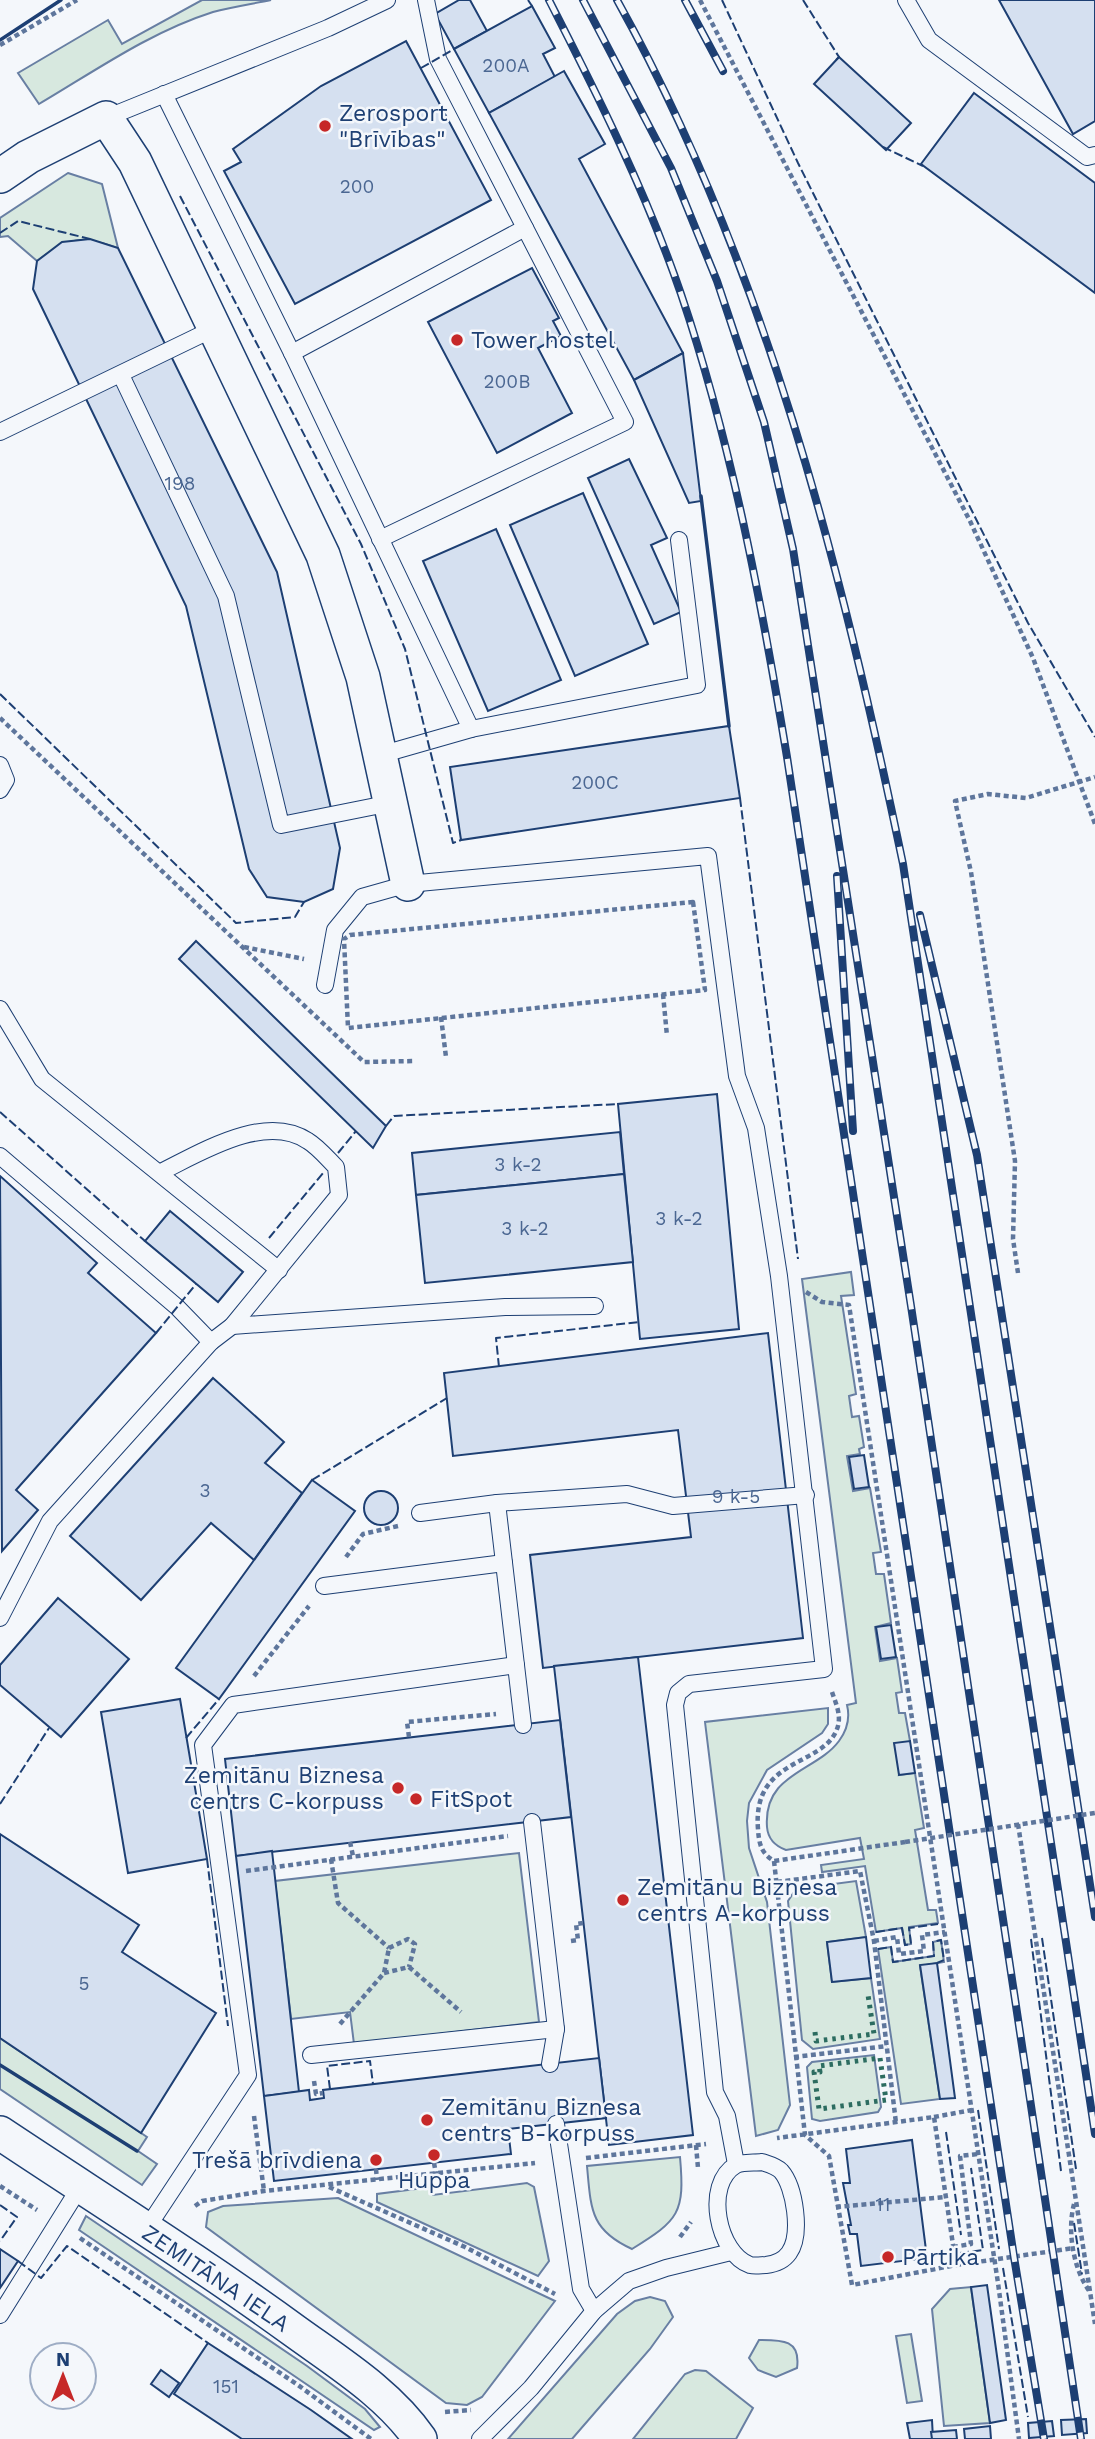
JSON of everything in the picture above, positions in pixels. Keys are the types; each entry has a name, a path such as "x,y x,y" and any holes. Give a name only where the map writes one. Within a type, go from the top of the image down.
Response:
{"street":[{"path":"0,176 28,157 106,118 135,162 323,555 363,677 408,884"},
{"name":"ZEMITĀNA IELA","path":"0,2133 259,2305 348,2369 386,2401 420,2439"}],"lane":[{"path":"106,118 328,28 387,0"},
{"path":"380,539 625,422 438,58 426,0"},
{"path":"906,0 929,40 1087,157 1095,155"},
{"path":"164,94 292,353 471,729"},
{"path":"292,353 525,228"},
{"path":"0,432 215,328"},
{"path":"121,375 226,596 281,825 391,803"},
{"path":"380,755 471,729 697,685 679,540"},
{"path":"0,765 6,780 0,790"},
{"path":"325,985 335,930 362,897 408,884 708,856 737,1076 756,1128 779,1276 824,1669 689,1684 678,1693 675,1705 715,2092 727,2116 736,2164"},
{"path":"0,1009 42,1079 161,1172 279,1270"},
{"path":"0,1618 50,1521 211,1342 232,1326 339,1195 336,1167 308,1141 288,1132 237,1135 161,1172"},
{"path":"0,1156 177,1307 211,1342"},
{"path":"232,1326 505,1307 595,1306"},
{"path":"420,1513 496,1503 627,1494 673,1506 806,1495"},
{"path":"496,1503 523,1718"},
{"path":"324,1586 504,1563"},
{"path":"145,2231 248,2075 203,1745 233,1705 516,1665"},
{"path":"532,1828 555,2029 550,2064"},
{"path":"311,2055 555,2029"},
{"path":"556,2124 581,2289 594,2311"},
{"path":"762,2162 779,2169 789,2184 795,2237 789,2252 775,2264 751,2265 731,2252 723,2236 719,2197 722,2179 736,2164 762,2162"},
{"path":"0,2315 80,2187"},
{"path":"480,2439 531,2388 594,2311 629,2281 666,2267 731,2252"}],"path":[{"path":"0,45 77,0"},
{"path":"700,0 970,521 1033,658 1095,824"},
{"path":"0,718 364,1062 414,1060"},
{"path":"1018,1273 1013,1240 1015,1161 971,872 955,801 988,794 1026,798 1095,777"},
{"path":"693,902 705,990 663,994 348,1028 344,939 351,935 693,902"},
{"path":"243,947 327,964"},
{"path":"663,994 667,1036"},
{"path":"441,1017 446,1058"},
{"path":"779,1276 822,1302 849,1305 946,1931 1019,2439"},
{"path":"824,1669 839,1711 838,1728 832,1737 772,1780 757,1811 759,1845 765,1856 774,1861 1095,1813"},
{"path":"409,1737 407,1722 523,1718"},
{"path":"1018,1824 1095,2324"},
{"path":"221,1873 532,1828"},
{"path":"350,1842 353,1856"},
{"path":"331,1859 338,1903 388,1948"},
{"path":"774,1861 794,2057 805,2135 829,2156 836,2207 852,2284 956,2265 1074,2248"},
{"path":"776,1882 860,1871 874,1941 896,2123"},
{"path":"578,1940 576,1924 583,1923"},
{"path":"874,1941 897,1937 899,1954 924,1951 922,1935 946,1931"},
{"path":"388,1948 408,1939 415,1944 410,1967"},
{"path":"311,2055 384,1973 388,1948"},
{"path":"384,1973 410,1967"},
{"path":"410,1967 487,2036"},
{"path":"794,2057 887,2046"},
{"path":"248,2075 264,2191"},
{"path":"805,2135 972,2110"},
{"path":"934,2116 956,2265"},
{"path":"192,2208 202,2201 264,2191 328,2187 696,2145"},
{"path":"953,2247 971,2245 960,2156 978,2154"},
{"path":"434,2163 436,2174"},
{"path":"376,2169 377,2180"},
{"path":"0,2186 298,2385 371,2439"},
{"path":"328,2187 465,2247 558,2295"},
{"path":"836,2207 946,2197"},
{"path":"1075,2200 1070,2220 1074,2248 1079,2278 1090,2292"}],"shaded area":[{"path":"202,0 271,0 213,12 167,30 123,53 39,104 18,73 108,20 122,44"},
{"path":"68,173 102,184 118,248 94,241 75,241 58,247 37,261 8,236 0,237 0,218"},
{"path":"851,1272 854,1295 841,1296 856,1394 849,1396 852,1417 859,1416 864,1447 859,1449 860,1454 847,1456 853,1491 870,1488 881,1552 873,1553 876,1574 884,1574 891,1623 875,1627 880,1661 897,1658 902,1692 896,1693 899,1713 905,1713 910,1741 899,1775 915,1773 924,1828 915,1830 928,1910 936,1910 938,1923 909,1927 911,1944 905,1945 902,1928 876,1932 865,1866 822,1872 821,1865 864,1859 860,1838 786,1850 773,1842 767,1827 768,1809 773,1795 793,1775 817,1760 839,1741 847,1723 847,1705 856,1703 802,1279"},
{"path":"828,1708 828,1724 822,1733 767,1770 749,1803 749,1848 767,1902 790,2105 778,2130 756,2136 705,1722"},
{"path":"519,1853 539,2022 354,2044 350,2012 291,2019 275,1881"},
{"path":"856,1881 866,1937 827,1942 832,1982 871,1978 880,2039 813,2049 802,2040 788,1901 796,1889"},
{"path":"941,1940 944,1962 920,1966 940,2099 901,2104 878,1949 891,1947 893,1962 934,1956 933,1942"},
{"path":"0,2038 147,2137 138,2151 157,2164 142,2185 0,2089"},
{"path":"874,2055 881,2107 878,2112 820,2121 812,2119 807,2067 812,2062"},
{"path":"680,2157 679,2203 676,2213 660,2230 632,2249 618,2242 600,2226 592,2206 587,2166"},
{"path":"527,2183 534,2187 549,2261 538,2276 377,2202 377,2194 431,2187 433,2195"},
{"path":"338,2198 555,2301 482,2397 467,2405 446,2403 206,2227 208,2212 223,2206"},
{"path":"86,2216 307,2366 365,2409 380,2427 374,2430 79,2230"},
{"path":"971,2287 990,2423 944,2426 932,2309 950,2289"},
{"path":"650,2297 665,2301 673,2317 650,2349 572,2439 508,2439 617,2314 635,2301"},
{"path":"911,2334 922,2401 907,2403 896,2336"},
{"path":"759,2340 782,2341 793,2346 797,2368 776,2377 758,2370 749,2358"},
{"path":"695,2370 706,2371 753,2408 736,2439 633,2439 685,2374"}],"building":[{"path":"459,0 470,0 487,31 454,49 435,14"},
{"path":"999,0 1095,0 1095,121 1073,134"},
{"path":"532,6 555,48 543,54 555,77 489,113 454,49"},
{"path":"406,41 491,200 295,304 224,171 241,162 233,149 321,86"},
{"path":"839,57 911,123 886,150 814,84"},
{"path":"564,71 605,144 579,159 683,353 634,380 489,113"},
{"path":"974,93 1095,183 1095,293 921,164"},
{"path":"90,239 118,248 277,572 340,848 333,889 304,902 267,897 249,869 186,606 33,289 37,261 62,242"},
{"path":"532,268 559,318 553,321 561,336 538,348 572,413 497,453 428,322"},
{"path":"683,353 701,501 689,503 634,380"},
{"path":"629,459 667,538 651,545 681,612 654,624 588,478"},
{"path":"583,493 648,644 575,676 510,525"},
{"path":"496,529 561,680 488,711 423,561"},
{"path":"729,726 740,798 461,840 450,767"},
{"path":"196,941 386,1126 373,1148 179,959"},
{"path":"717,1094 739,1329 640,1339 618,1104"},
{"path":"620,1132 624,1174 416,1195 412,1153"},
{"path":"624,1174 633,1262 425,1283 416,1195"},
{"path":"0,1176 97,1263 88,1273 156,1333 16,1490 38,1510 2,1551"},
{"path":"170,1211 243,1272 218,1302 145,1241"},
{"path":"768,1333 803,1638 543,1668 530,1555 691,1537 678,1430 453,1456 444,1373"},
{"path":"213,1378 284,1442 265,1463 302,1493 254,1560 211,1523 141,1600 70,1536"},
{"path":"864,1455 869,1487 854,1489 849,1457"},
{"path":"312,1480 355,1511 219,1699 176,1668"},
{"path":"381,1491 393,1496 398,1508 393,1520 381,1525 369,1520 364,1508 369,1496"},
{"path":"58,1598 129,1659 61,1737 0,1685 0,1665"},
{"path":"891,1625 896,1657 881,1659 876,1627"},
{"name":"Zemitānu Biznesa centrs A-korpuss","path":"638,1657 693,2135 609,2145 554,1666"},
{"path":"180,1699 207,1859 128,1873 101,1712"},
{"name":"Zemitānu Biznesa centrs C-korpuss","path":"560,1720 571,1817 236,1856 225,1759"},
{"path":"910,1741 915,1773 899,1775 894,1743"},
{"path":"0,1834 139,1925 122,1952 216,2013 141,2133 0,2038"},
{"path":"272,1851 299,2092 264,2096 236,1856"},
{"path":"866,1937 871,1978 832,1982 827,1942"},
{"path":"937,1963 955,2098 940,2099 920,1965"},
{"name":"Zemitānu Biznesa centrs B-korpuss","path":"599,2058 606,2118 508,2129 511,2154 274,2181 264,2096 309,2090 310,2100 324,2098 323,2090"},
{"path":"912,2140 927,2258 861,2266 857,2234 850,2234 848,2225 851,2225 843,2183 850,2183 846,2149"},
{"path":"0,2249 18,2261 0,2288"},
{"path":"987,2285 1006,2420 990,2423 971,2287"},
{"path":"208,2343 352,2439 242,2439 174,2394"},
{"path":"161,2370 179,2383 169,2397 151,2384"},
{"path":"1086,2419 1087,2433 1062,2435 1061,2420"},
{"path":"932,2420 933,2439 910,2439 907,2423"},
{"path":"1052,2421 1054,2436 1029,2438 1028,2423"},
{"path":"990,2426 991,2439 965,2439 964,2429"},
{"path":"956,2430 957,2439 932,2439 931,2432"}],"railway":[{"path":"549,0 637,181 681,294 730,465 767,640 1044,2439"},
{"path":"583,0 671,168 717,281 764,422 793,549 911,1306 1081,2439"},
{"path":"617,0 670,102 716,206 757,313 825,530 879,752 903,864 1095,2134"},
{"path":"685,0 723,71"},
{"path":"837,876 853,1131"},
{"path":"920,915 977,1155 1095,1917"}],"hedge":[{"path":"815,2032 816,2041 874,2034 868,1995"},
{"path":"880,2058 886,2100 819,2109 814,2072 820,2072 819,2066 880,2058"}],"fence":[{"path":"528,0 532,6"},
{"path":"722,0 798,163 1028,623 1095,737"},
{"path":"803,0 839,57 836,60"},
{"path":"421,68 454,49"},
{"path":"883,147 923,166"},
{"path":"180,196 361,544 405,649 453,843 461,840"},
{"path":"0,233 18,221 90,239"},
{"path":"0,694 236,923 295,917 304,902"},
{"path":"740,798 798,1259"},
{"path":"386,1126 394,1116 618,1104"},
{"path":"0,1112 145,1241"},
{"path":"338,1153 356,1131"},
{"path":"269,1238 324,1172"},
{"path":"156,1333 196,1284"},
{"path":"499,1367 496,1338 639,1322"},
{"path":"312,1480 447,1398"},
{"path":"186,1738 219,1699"},
{"path":"0,1804 49,1728"},
{"path":"207,1859 228,2026"},
{"path":"876,1932 902,1928 905,1945 911,1944 909,1928 938,1924"},
{"path":"1042,1938 1076,2169"},
{"path":"1031,1939 1061,2171"},
{"path":"878,1949 891,1947 893,1962 934,1956 933,1942 941,1940 944,1960 937,1963"},
{"path":"330,2089 327,2066 370,2061 373,2084"},
{"path":"978,2110 999,2249"},
{"path":"946,2132 961,2235"},
{"path":"960,2253 983,2250 971,2168"},
{"path":"0,2205 17,2217 0,2241"},
{"path":"1074,2223 1082,2274"},
{"path":"18,2261 41,2278 67,2246 208,2343"},
{"path":"1003,2268 1028,2417"}],"wall":[{"path":"0,40 61,0"},
{"path":"701,496 729,726"},
{"path":"0,2065 137,2151"}],"place":[{"name":"Zerosport \"Brīvības\"","path":"325,126"},
{"name":"Tower hostel","path":"457,340"},
{"name":"Zemitānu Biznesa centrs C-korpuss","path":"398,1788"},
{"name":"FitSpot","path":"416,1799"},
{"name":"Zemitānu Biznesa centrs A-korpuss","path":"623,1900"},
{"name":"Zemitānu Biznesa centrs B-korpuss","path":"427,2120"},
{"name":"Huppa","path":"434,2155"},
{"name":"Trešā brīvdiena","path":"376,2160"},
{"name":"Pārtika","path":"888,2257"}]}
